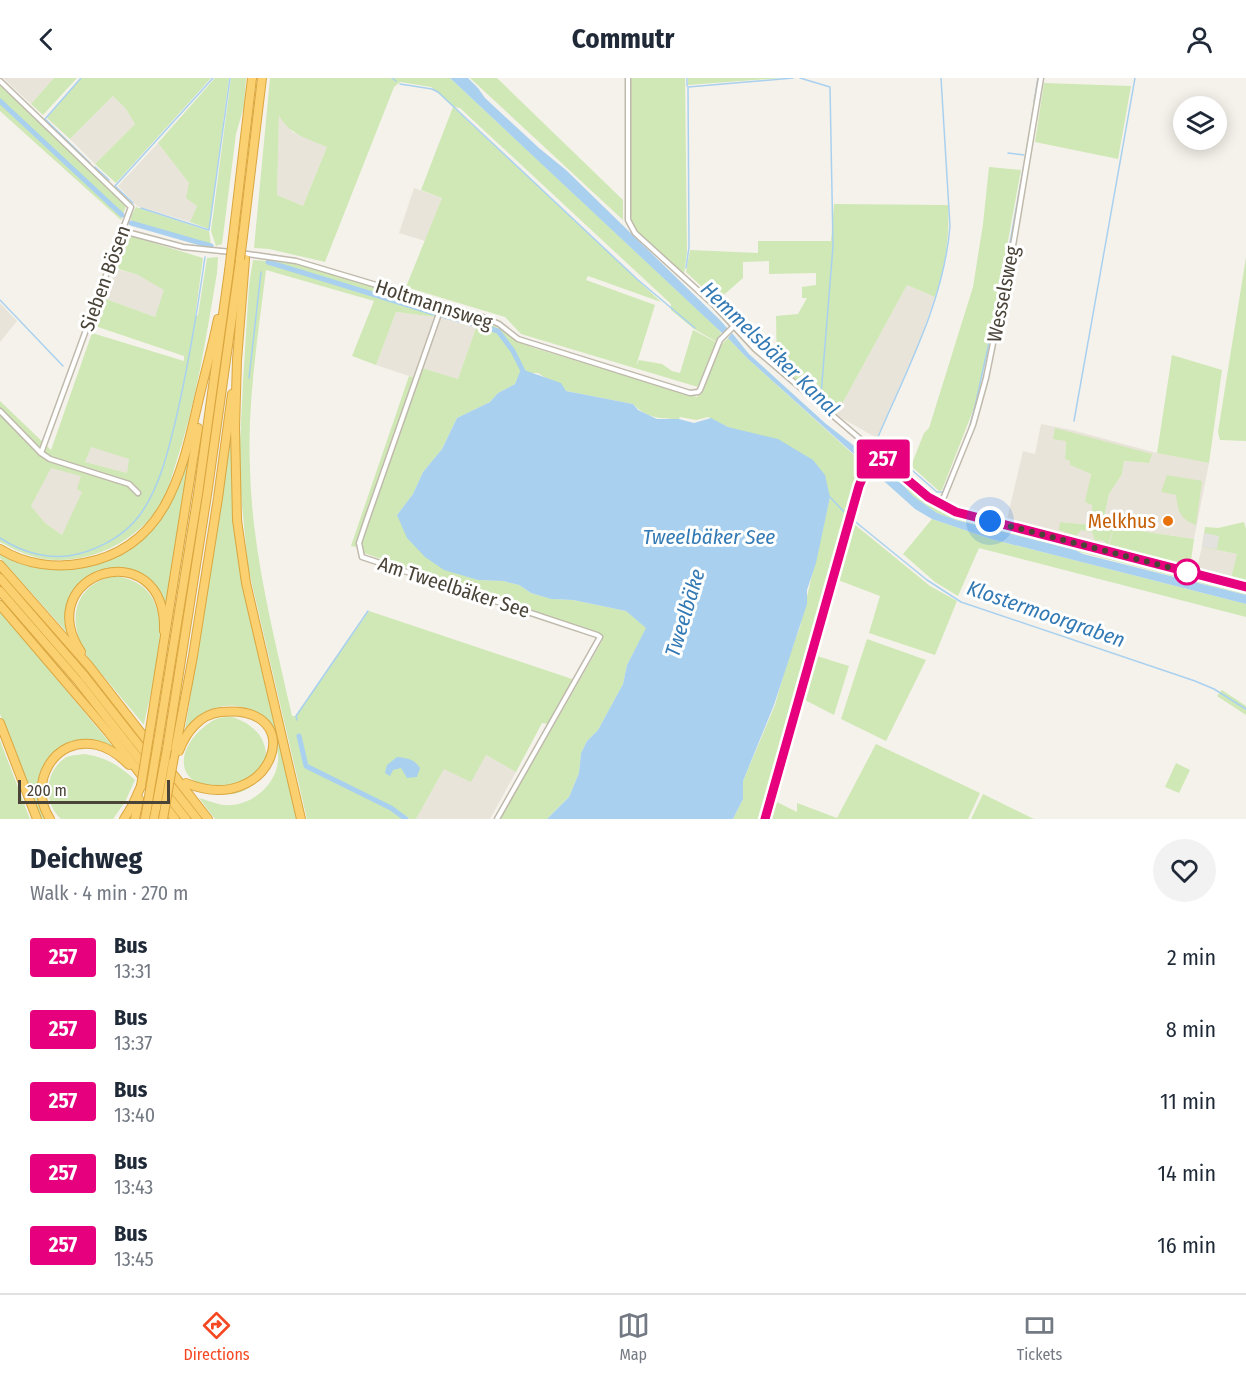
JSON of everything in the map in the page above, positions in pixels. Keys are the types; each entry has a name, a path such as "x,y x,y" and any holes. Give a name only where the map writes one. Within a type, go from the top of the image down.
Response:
{"highway":[{"path":"145,819 198,494 229,271 252,78"},
{"path":"262,78 248,193 243,259 237,360 235,494 239,543 248,594 301,819"},
{"path":"154,819 206,506 243,259"},
{"path":"0,549 26,561 48,565 88,562 111,555 138,538 156,520 172,494 190,442 229,271"},
{"path":"164,819 215,520 237,360"},
{"path":"135,819 161,670 205,376"},
{"path":"0,565 89,666 208,819"},
{"path":"89,666 75,639 71,624 70,613 73,601 78,591 91,579 103,573 118,572 139,577 156,593 164,621 161,670"},
{"path":"0,578 84,674 197,819"},
{"path":"0,591 85,690 186,819"},
{"path":"0,605 142,775 175,819"},
{"path":"173,762 185,737 196,723 214,713 231,711 252,717 268,733 274,755 272,773"},
{"path":"0,723 37,819"},
{"path":"50,819 42,803 40,787 43,776 54,758 70,747 83,744 101,746 119,755 142,775"},
{"path":"175,775 181,777 204,797"},
{"path":"124,819 141,786"}],"street":[{"path":"628,78 628,213 632,228 734,326 755,350 877,456 928,497 956,512 1246,587"},
{"name":"Wesselsweg","path":"941,504 973,425 986,378 1012,252 1041,78"},
{"name":"Sieben Bösen","path":"0,81 131,207 41,453"},
{"name":"Holtmannsweg","path":"123,231 183,247 296,261 499,324 518,339 690,393 698,393 700,390 720,340 734,326"},
{"name":"Am Tweelbäker See","path":"442,305 359,543 362,557 597,634 600,637 497,819"},
{"path":"0,411 41,453 50,459 129,484 138,492"},
{"path":"765,819 852,509 865,472 877,456"}],"shaded area":[{"path":"3,78 54,78 31,104"},
{"path":"113,96 126,109 135,124 95,164 70,139"},
{"path":"279,112 292,132 327,147 303,206 277,195"},
{"path":"158,143 189,183 197,206 190,222 137,206 118,186"},
{"path":"414,188 442,198 425,241 399,233"},
{"path":"116,269 138,275 165,290 155,317 106,299"},
{"path":"907,285 935,297 920,340 877,438 836,415"},
{"path":"0,303 17,321 0,342"},
{"path":"446,309 479,319 458,379 422,368 442,312"},
{"path":"396,312 436,317 415,378 376,365"},
{"path":"1041,424 1157,453 1209,463 1194,539 1115,527 1109,546 1007,519 1023,451 1035,454","holes":["1066,441 1149,463 1124,461 1122,474 1109,494 1104,519 1114,526 1107,545 1102,540 1095,541 1092,532 1061,522 1092,525 1092,505 1086,502 1091,474 1071,465 1070,461 1065,459"]},
{"path":"91,446 130,459 127,473 85,462"},
{"path":"51,467 81,476 83,492 62,535 45,523 31,506"},
{"path":"1204,533 1219,536 1217,549 1202,547"},
{"path":"1202,547 1237,554 1231,578 1200,571 1197,567"},
{"path":"486,755 516,772 490,819 416,819 444,769"}],"green space":[{"path":"54,78 77,78 43,115 31,104"},
{"path":"81,78 211,78 116,183 95,164 135,124 126,109 113,96 70,139 47,118"},
{"path":"215,78 229,78 209,229 190,222 197,206 186,198 189,183 158,143"},
{"path":"231,78 246,78 244,106 236,134 222,244 216,246 211,231"},
{"path":"270,78 450,78 721,333 717,342 694,329 671,310 671,304 460,108 454,107 431,87 400,82 394,87 325,262 269,249 254,248","holes":["279,115 283,122 299,135 327,147 303,206 277,195"]},
{"path":"470,78 497,78 623,200 623,220"},
{"path":"631,78 685,78 687,252 684,274 633,226 631,217"},
{"path":"688,78 782,78 688,85"},
{"path":"1044,83 1131,86 1118,159 1035,142"},
{"path":"0,85 126,206 121,220 0,111"},
{"path":"453,107 661,302 588,276 586,280 655,305 636,366 639,360 662,364 680,373 693,330 716,342 698,387 521,334 505,317 406,287 442,198 421,190"},
{"path":"989,167 1021,170 987,355 974,408 942,490 939,491 911,466 924,433 929,428 973,287"},
{"path":"834,204 948,205 946,251 935,297 907,285 836,415 819,400 817,393 812,394 777,365 776,316 798,314 807,298 802,298 802,287 816,285 816,273 769,274 769,261 743,262 743,278 717,301 686,272 690,250 758,253 758,241 831,241"},
{"path":"136,207 209,231 211,245 132,221 130,218"},
{"path":"131,236 203,258 195,317 198,315 207,258 218,257 204,346 189,419 164,498 148,521 136,532 122,542 92,555 60,560 37,558 0,542 0,401 51,450 92,333 184,361 184,356 95,326 106,299 155,317 164,290 138,275 112,267 124,238","holes":["91,447 129,459 127,473 85,462","51,468 81,476 77,489 82,492 62,535 45,523 31,506"]},
{"path":"1246,257 1246,441 1220,440 1218,432"},
{"path":"253,260 293,263 436,305 436,317 396,312 376,365 352,356 374,301 266,270 250,419 252,500 259,563 292,716 296,716 369,611 575,680 548,724 542,723 516,772 486,755 471,782 444,769 416,819 410,819 394,808 393,811 402,819 307,819 248,567 241,495 239,462 243,382 249,285"},
{"path":"479,319 534,348 697,397 702,393 721,345 728,338 866,466 859,477 844,521 822,610 761,819 733,819 743,799 743,781 775,705 800,627 830,497 747,433 708,417 696,420 680,417 679,419 666,419 654,417 633,404 566,391 538,373 529,373 522,369 515,384 498,393 490,402 457,418 442,449 423,472 413,494 397,515 478,580 503,581 519,585 531,593 551,599 573,600 626,611 647,628 627,665 623,684 598,730 587,741 581,753 579,773 569,797 547,819 500,819 602,641 601,635 364,553 360,547 422,368 458,379"},
{"path":"1172,355 1222,370 1209,463 1157,453"},
{"path":"409,376 415,378 356,547 351,546"},
{"path":"233,425 233,511 241,576 298,819 215,819 199,798 222,805 242,803 262,792 269,783 278,763 278,751 272,735 252,712 232,706 214,708 191,723 185,730"},
{"path":"1055,428 1152,454 1149,463 1124,461 1122,474 1109,494 1104,518 1114,526 1108,545 1102,540 1095,541 1092,532 1081,530 1076,536 1059,530 1060,522 1092,525 1092,505 1085,502 1091,474 1070,465 1070,461 1065,459 1066,441 1053,439"},
{"path":"191,450 167,613 153,588 144,579 133,572 109,569 97,573 74,592 70,609 72,638 0,558 0,551 50,567 113,556 164,513 174,496"},
{"path":"880,460 920,493 948,511 1246,589 1246,595 956,520 937,513 913,496 902,484 878,468 876,463"},
{"path":"1167,475 1202,481 1196,525 1186,520 1181,514 1176,495 1161,492"},
{"path":"932,519 991,539 1246,604 1246,617 979,548 958,596 935,582 903,554"},
{"path":"1244,522 1246,582 1231,578 1237,554 1202,547 1205,527 1218,528"},
{"path":"854,524 930,586 957,601 935,655 869,633 880,596 838,580"},
{"path":"1114,527 1194,539 1191,561 1186,566 1109,546"},
{"path":"113,576 136,582 151,596 158,614 160,636 158,659 144,725 89,659 77,631 77,607 81,597 99,581"},
{"path":"0,611 115,749 95,741 52,755 42,769 37,787 39,804 46,819 40,819 0,714"},
{"path":"867,639 926,660 886,741 841,719"},
{"path":"817,656 849,666 834,715 805,700"},
{"path":"1222,690 1246,706 1246,715 1217,696"},
{"path":"232,717 251,727 262,740 266,755 263,770 255,783 242,792 226,794 207,789 193,780 186,772 184,756 196,735 208,724 216,719"},
{"path":"0,740 1,743 30,819 0,819"},
{"path":"876,744 980,793 968,819 769,819 775,801 797,812 797,803 837,818"},
{"path":"84,754 111,762 135,780 125,802 113,819 61,819 51,804 48,788 53,771 67,757"},
{"path":"1176,763 1190,770 1179,793 1165,787"},
{"path":"983,794 1034,819 971,819"}],"water":[{"path":"450,78 468,78 485,98 566,170 728,329 723,334"},
{"path":"732,333 749,354 825,423 876,463 878,468 902,484 913,496 937,513 1083,554 1246,595 1246,604 991,539 932,519 915,509 747,358 728,338"},
{"name":"Tweelbäker See","path":"521,369 561,383 566,391 633,404 638,410 657,419 679,419 694,423 711,418 728,427 778,439 813,460 825,475 830,497 816,563 807,590 807,604 774,705 743,781 743,799 733,819 547,819 569,797 579,773 581,753 587,741 598,730 623,684 627,665 646,628 626,611 573,600 551,599 531,593 519,585 503,581 478,580 444,570 425,557 407,538 397,515 413,494 423,472 442,449 457,418 490,402 498,393 515,384"},
{"path":"397,757 413,761 420,768 417,777 407,778 401,768 393,770 390,776 385,773 387,765"}],"waterway":[{"path":"81,78 45,119 90,163"},
{"path":"133,203 115,186 213,78"},
{"path":"141,208 209,230 230,78"},
{"path":"392,78 396,81"},
{"path":"687,78 687,86"},
{"path":"686,268 689,247 688,87 793,78"},
{"name":"Hemmelsbäker Kanal","path":"800,78 830,87 833,246 821,395"},
{"path":"878,437 923,334 946,254 950,226 941,78"},
{"path":"1034,102 1038,78"},
{"path":"1074,421 1135,78"},
{"path":"400,84 438,92 638,280 695,328"},
{"path":"0,101 122,215"},
{"path":"1030,131 1033,109"},
{"path":"881,443 937,492 943,492 969,429 976,402 1006,265 1029,137"},
{"path":"1008,153 1024,155"},
{"path":"95,167 109,180"},
{"path":"131,223 211,246"},
{"path":"0,538 28,552 48,556 68,556 112,540 139,516 157,483 172,435 188,361 205,257"},
{"path":"268,262 434,313"},
{"path":"249,378 261,272"},
{"path":"0,300 63,366"},
{"path":"442,315 498,331 513,351 525,375"},
{"name":"Klostermoorgraben","path":"830,497 846,514"},
{"name":"Klostermoorgraben","path":"852,519 927,580 961,602 1195,681 1214,689 1246,709"},
{"path":"297,720 296,716 368,611"},
{"path":"299,736 306,766 391,808 406,819"}],"bus line":[{"name":"257","path":"765,819 859,486 865,472 878,455 928,497 956,512 1246,587"}],"place":[{"name":"Melkhus","path":"1168,521"}],"route":[{"path":"990,521 1187,572"}],"water label":[{"name":"Tweelbäke","path":"685,613"}]}
